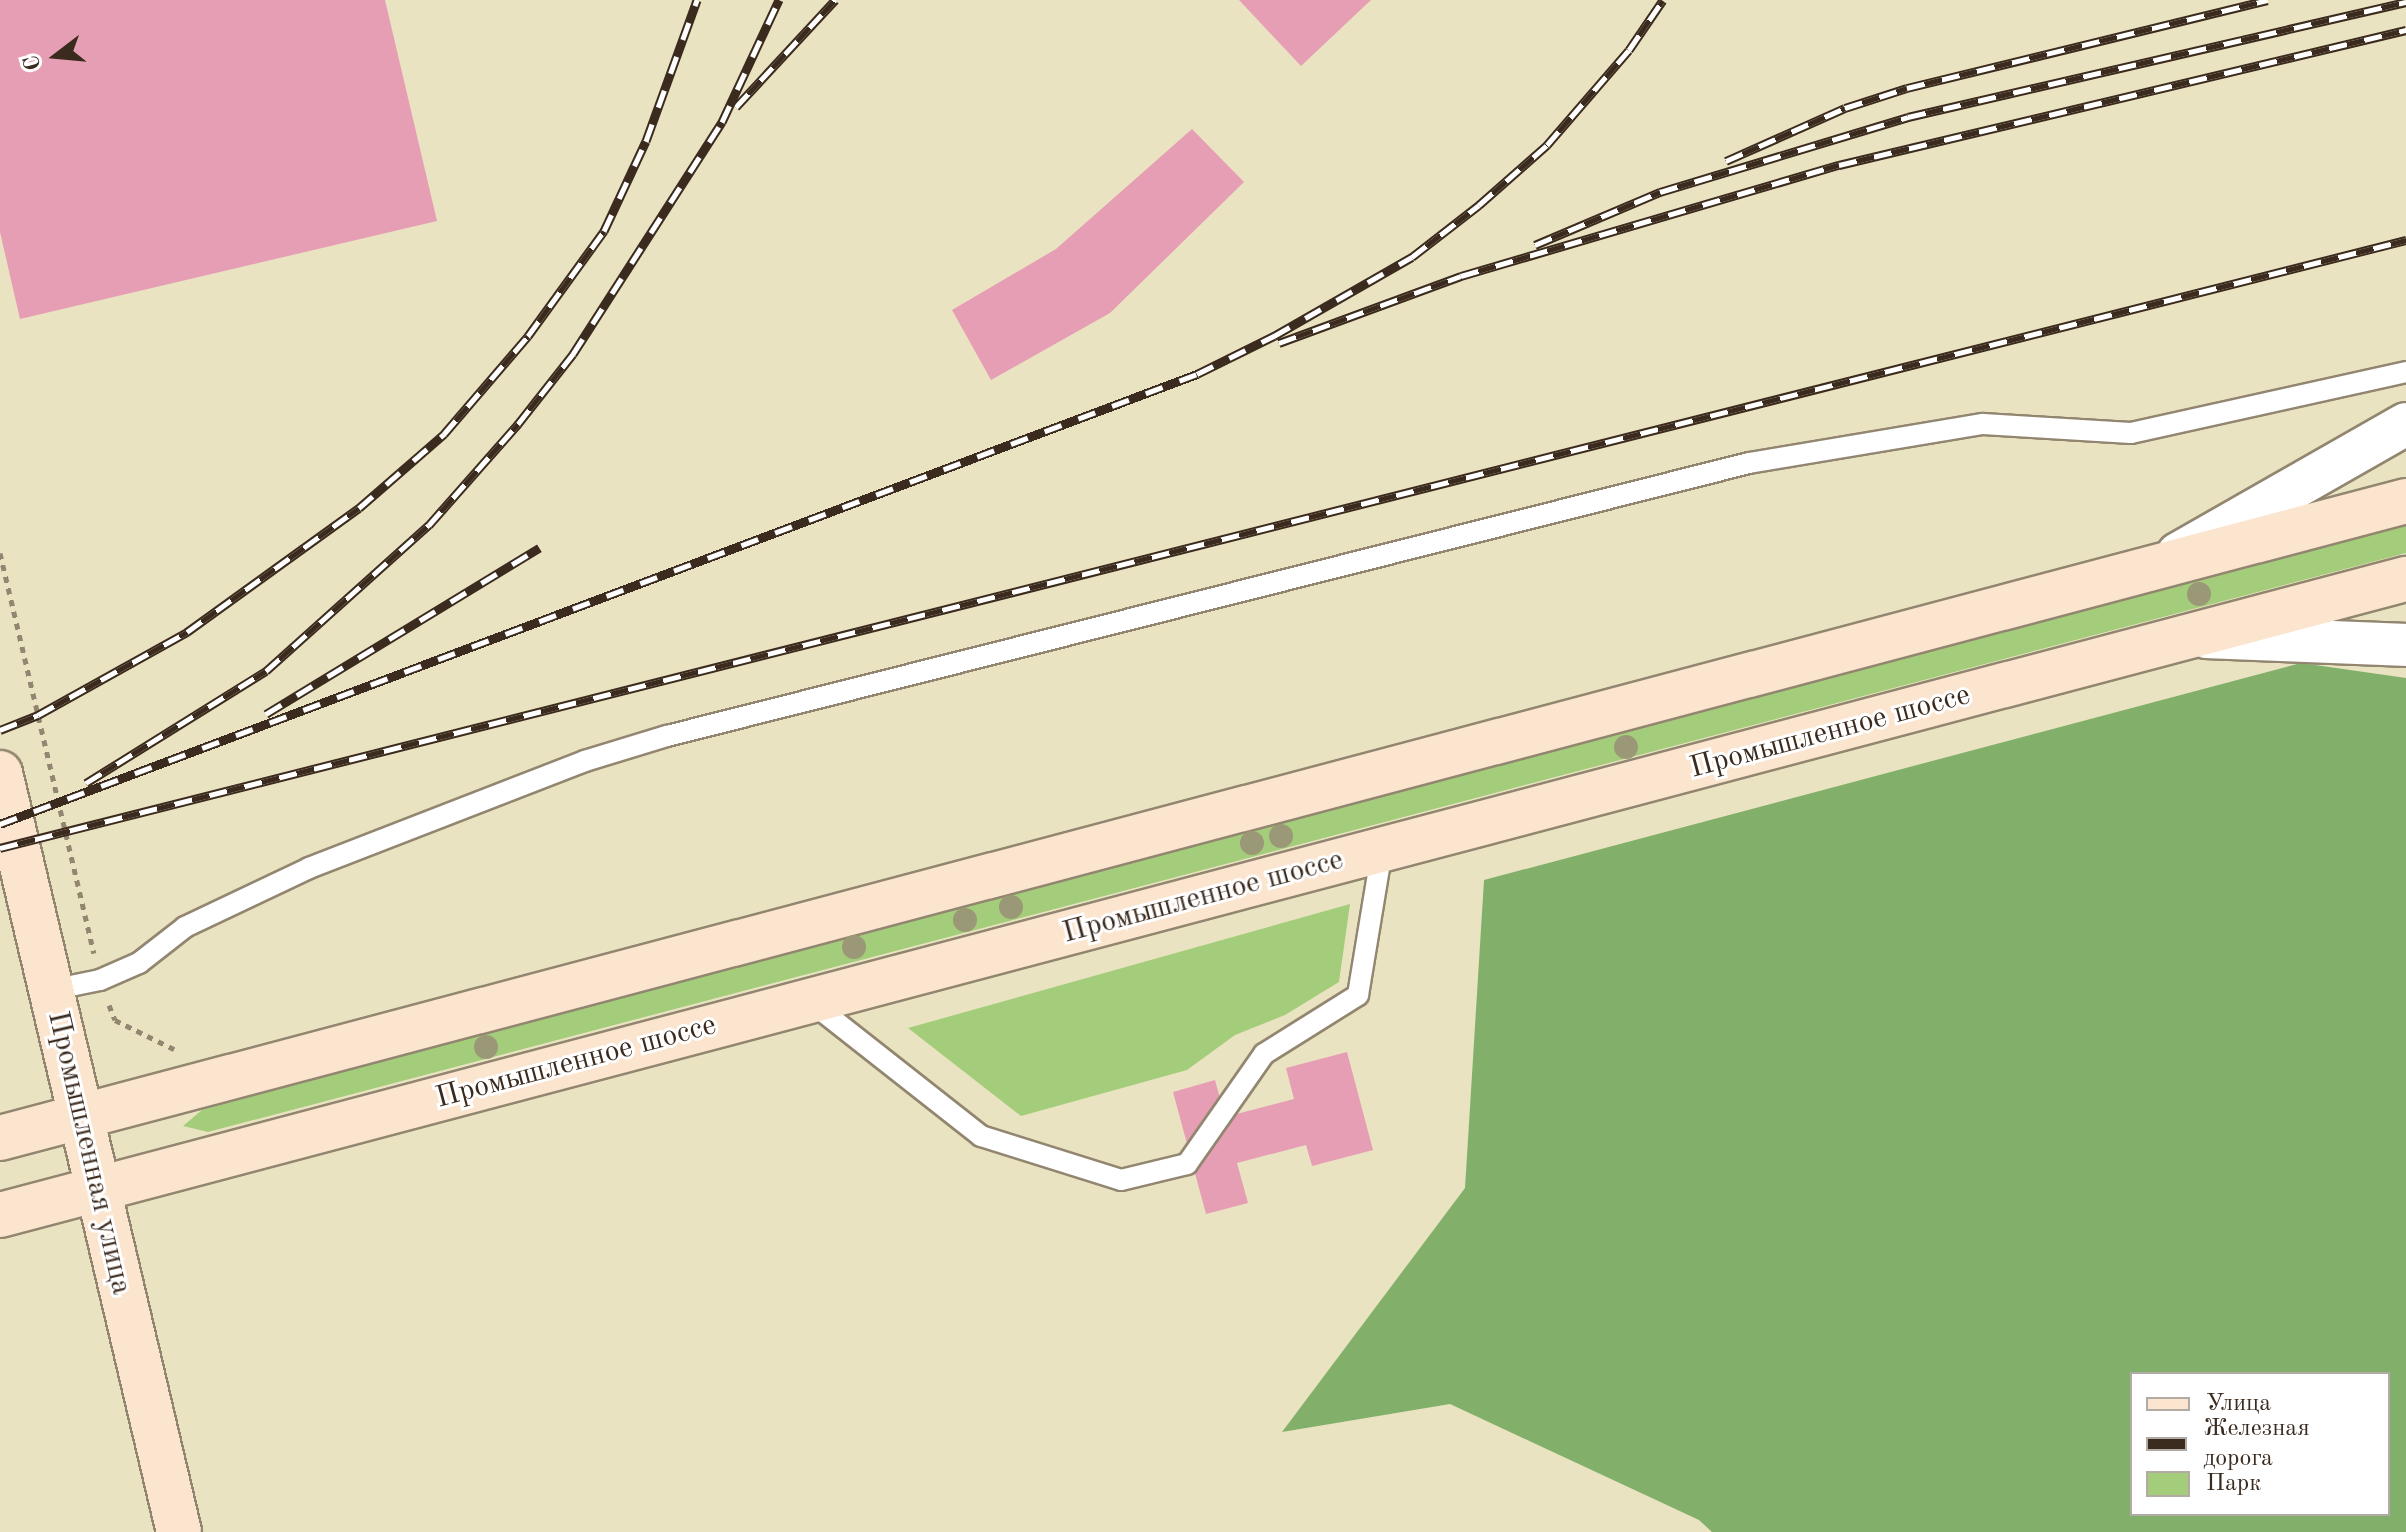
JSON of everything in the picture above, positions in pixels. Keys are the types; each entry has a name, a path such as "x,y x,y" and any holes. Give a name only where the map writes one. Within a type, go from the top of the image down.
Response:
{"main road":[{"path":"0,1138 2406,501"},
{"name":"Промышленное шоссе","path":"0,1215 2406,579"},
{"name":"Промышленная улица","path":"0,773 179,1532"}],"street":[{"path":"2163,563 2406,424"},
{"path":"2189,637 2406,645"}],"lane":[{"path":"51,990 100,980 139,963 185,927 309,868 585,761 667,736 1749,463 1983,424 2131,433 2406,372"},
{"path":"809,1000 981,1136 1121,1180 1187,1164 1264,1054 1358,995 1382,850"}],"path":[{"path":"0,553 100,980 115,1020 178,1051"}],"green space":[{"path":"2406,525 2406,553 208,1132 183,1126 202,1110 506,1026"},
{"path":"2301,663 2406,678 2406,1532 1712,1532 1699,1520 1450,1404 1282,1432 1465,1188 1484,880"},
{"path":"1350,904 1339,982 1285,1015 1235,1035 1187,1070 1021,1116 908,1028"}],"building":[{"path":"0,0 385,0 437,221 20,319 0,232"},
{"path":"1239,0 1371,0 1301,66"},
{"path":"1192,129 1244,182 1110,313 991,380 952,310 1056,249"},
{"path":"1347,1052 1373,1150 1312,1166 1306,1145 1237,1163 1248,1203 1206,1214 1173,1092 1215,1080 1225,1117 1294,1099 1286,1068"}],"railway":[{"path":"0,730 38,715 187,632 359,508 444,434 528,336 604,231 646,141 697,0"},
{"path":"86,783 266,671 429,525 518,424 573,354 722,122 779,0"},
{"path":"736,107 835,0"},
{"path":"0,824 1197,374 1274,336 1412,257 1479,205 1547,145 1629,50 1663,0"},
{"path":"1726,161 1845,108 1907,88 2267,0"},
{"path":"1535,245 1660,192 1908,117 2406,2"},
{"path":"1279,343 1461,276 1839,165 2406,30"},
{"path":"0,848 2406,240"},
{"path":"266,714 539,548"}]}
